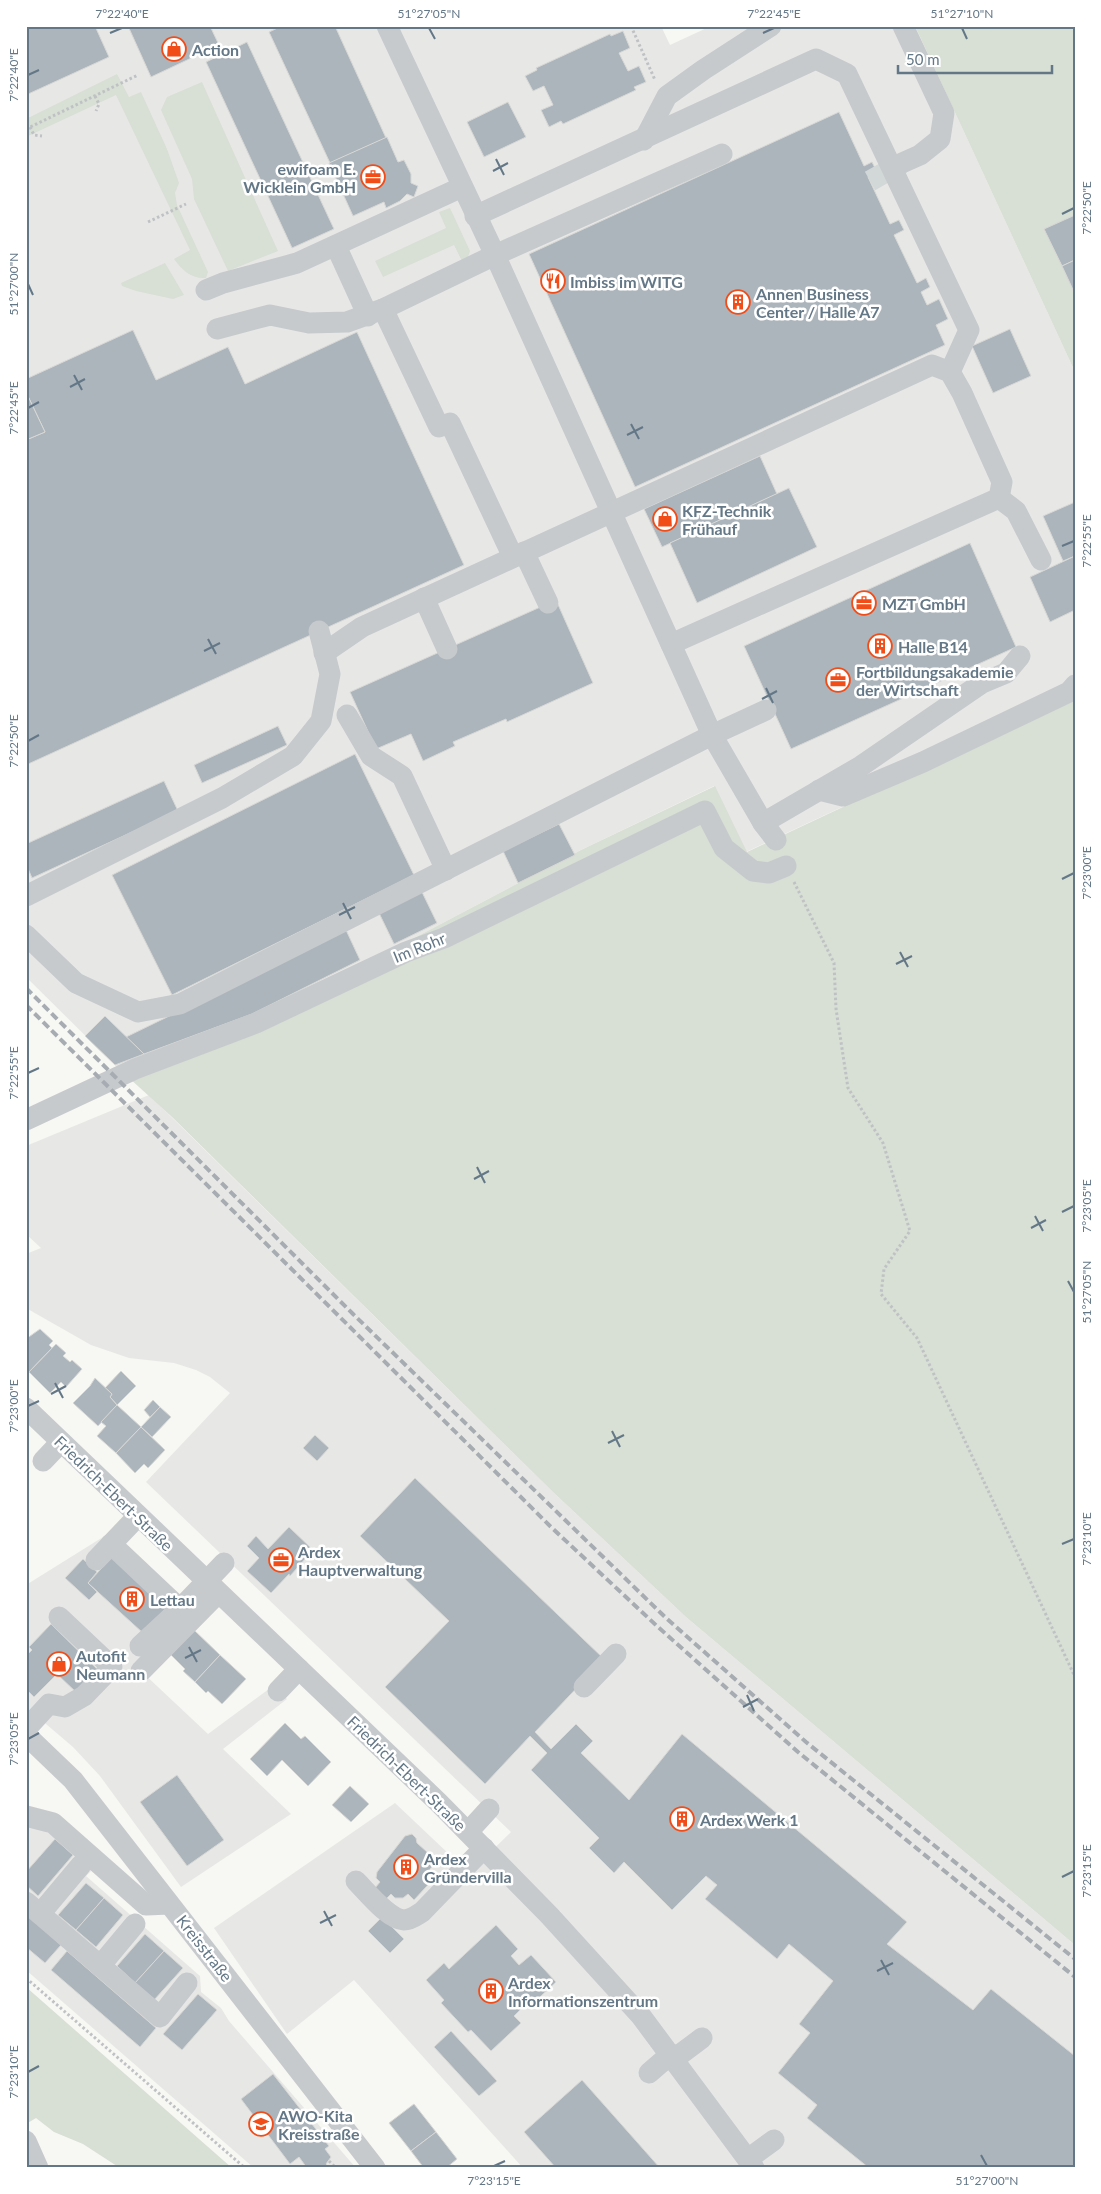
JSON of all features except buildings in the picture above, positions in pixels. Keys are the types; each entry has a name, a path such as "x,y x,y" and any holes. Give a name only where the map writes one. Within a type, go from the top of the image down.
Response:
{"street":[{"path":"387,26 495,255 712,735 763,823 776,840"},
{"path":"644,140 667,96 702,70 771,26"},
{"path":"902,163 920,155 940,139 944,113 903,26"},
{"path":"476,216 816,59 847,74 969,330 950,372"},
{"path":"217,329 270,315 309,323 347,322 376,312 495,255 722,154"},
{"path":"206,290 222,283 298,263 462,187"},
{"path":"336,246 376,312 439,427 450,423 519,555 548,603"},
{"path":"324,653 362,627 932,365 950,372 962,393 1002,482 1000,498"},
{"path":"1000,498 1016,511 1041,560"},
{"path":"671,644 1000,498"},
{"path":"424,598 447,649"},
{"path":"26,896 222,798 293,756 321,721 330,674 319,631"},
{"path":"763,823 861,766 982,683 1006,673 1020,656"},
{"path":"820,790 843,796 940,754 1070,692 1075,685"},
{"path":"26,935 76,983 138,1012 180,1004 712,735 766,710"},
{"path":"347,716 371,756 402,776 446,870"},
{"name":"Im Rohr","path":"26,1120 135,1069 256,1023 406,952 444,938 705,812 724,848 753,871 769,873 786,866"},
{"name":"Friedrich-Ebert-Straße","path":"26,1408 468,1832 549,1915 641,2016 751,2163"},
{"path":"43,1461 61,1442"},
{"path":"96,1560 138,1516"},
{"path":"111,1544 180,1609"},
{"path":"141,1671 212,1587 224,1563"},
{"path":"140,1646 180,1609 212,1587"},
{"path":"26,1729 49,1704 65,1707 84,1696 112,1667 59,1617"},
{"path":"584,1687 616,1654"},
{"path":"278,1690 299,1670"},
{"name":"Kreisstraße","path":"26,1735 73,1780 376,2168"},
{"path":"468,1832 489,1810"},
{"path":"27,1817 53,1823 146,1905 169,1904"},
{"path":"356,1881 390,1914 404,1920 413,1918 422,1912 484,1848"},
{"path":"81,1865 33,1908 160,2017 187,1984"},
{"path":"100,1966 135,1924"},
{"path":"649,2073 702,2038"},
{"path":"751,2163 774,2140"},
{"path":"26,2141 38,2168"}],"path":[{"path":"631,26 650,74 667,96"},
{"path":"42,136 34,135 28,128 138,74"},
{"path":"95,96 99,104 96,112"},
{"path":"148,222 186,204"},
{"path":"786,866 834,963 836,1010 848,1088 884,1143 910,1231 884,1269 881,1294 917,1338 1075,1677"},
{"path":"26,1978 245,2168"},
{"path":"329,2161 336,2168"}],"shaded area":[{"path":"26,26 661,26 670,45 711,26 915,26 1075,372 1075,698 746,852 714,786 581,850 399,946 256,1018 117,1067 26,977"},
{"path":"915,26 1075,26 1075,372"},
{"path":"117,74 129,97 141,92 167,149 179,183 175,193 177,205 208,272 206,278 196,277 187,273 174,259 190,250 116,95 26,137 26,119"},
{"path":"202,82 278,251 228,271 194,199 192,179 161,110 167,97"},
{"path":"450,208 470,251 468,257 462,261 454,245 383,277 375,261 446,228 439,212"},
{"path":"165,263 184,295 173,299 122,286 121,283"},
{"path":"1075,698 1075,1945 686,1617 553,1492 172,1117 117,1067 256,1018 399,946 581,850 715,786 747,852"},
{"path":"149,1095 553,1492 686,1617 1075,1945 1075,2168 523,2168 354,1980 287,2034 214,1928 395,1803 469,1873 511,1832 146,1482 230,1393 210,1377 196,1370 174,1363 129,1358 91,1345 26,1308 26,1254 41,1248 26,1234 26,1146"},
{"path":"111,1532 196,1611 134,1663 141,1671 208,1734 273,1686 287,1699 223,1749 291,1814 181,1887 100,1776 73,1747 26,1707 26,1585"},
{"path":"26,1815 93,1869 86,1876 200,1976 201,1992 221,2008 229,2021 356,2168 254,2168 26,1970"},
{"path":"26,1987 232,2168 120,2168 83,2144 54,2132 36,2118 26,2124"}],"tunnel":[{"path":"870,181 902,163"}],"railway":[{"path":"26,988 353,1314 666,1618 806,1742 1075,1959"},
{"path":"26,1005 551,1527 658,1627 798,1752 1075,1977"}],"place":[{"name":"Action","path":"174,49"},
{"name":"ewifoam E. Wicklein GmbH","path":"373,177"},
{"name":"Imbiss im WITG","path":"553,281"},
{"name":"Annen Business Center / Halle A7","path":"738,302"},
{"name":"KFZ-Technik Frühauf","path":"665,519"},
{"name":"MZT GmbH","path":"864,603"},
{"name":"Halle B14","path":"880,646"},
{"name":"Fortbildungsakademie der Wirtschaft","path":"838,680"},
{"name":"Ardex Hauptverwaltung","path":"281,1560"},
{"name":"Lettau","path":"132,1599"},
{"name":"Autofit Neumann","path":"59,1664"},
{"name":"Ardex Werk 1","path":"682,1819"},
{"name":"Ardex Gründervilla","path":"406,1867"},
{"name":"Ardex Informationszentrum","path":"491,1991"},
{"name":"AWO-Kita Kreisstraße","path":"261,2124"}]}
